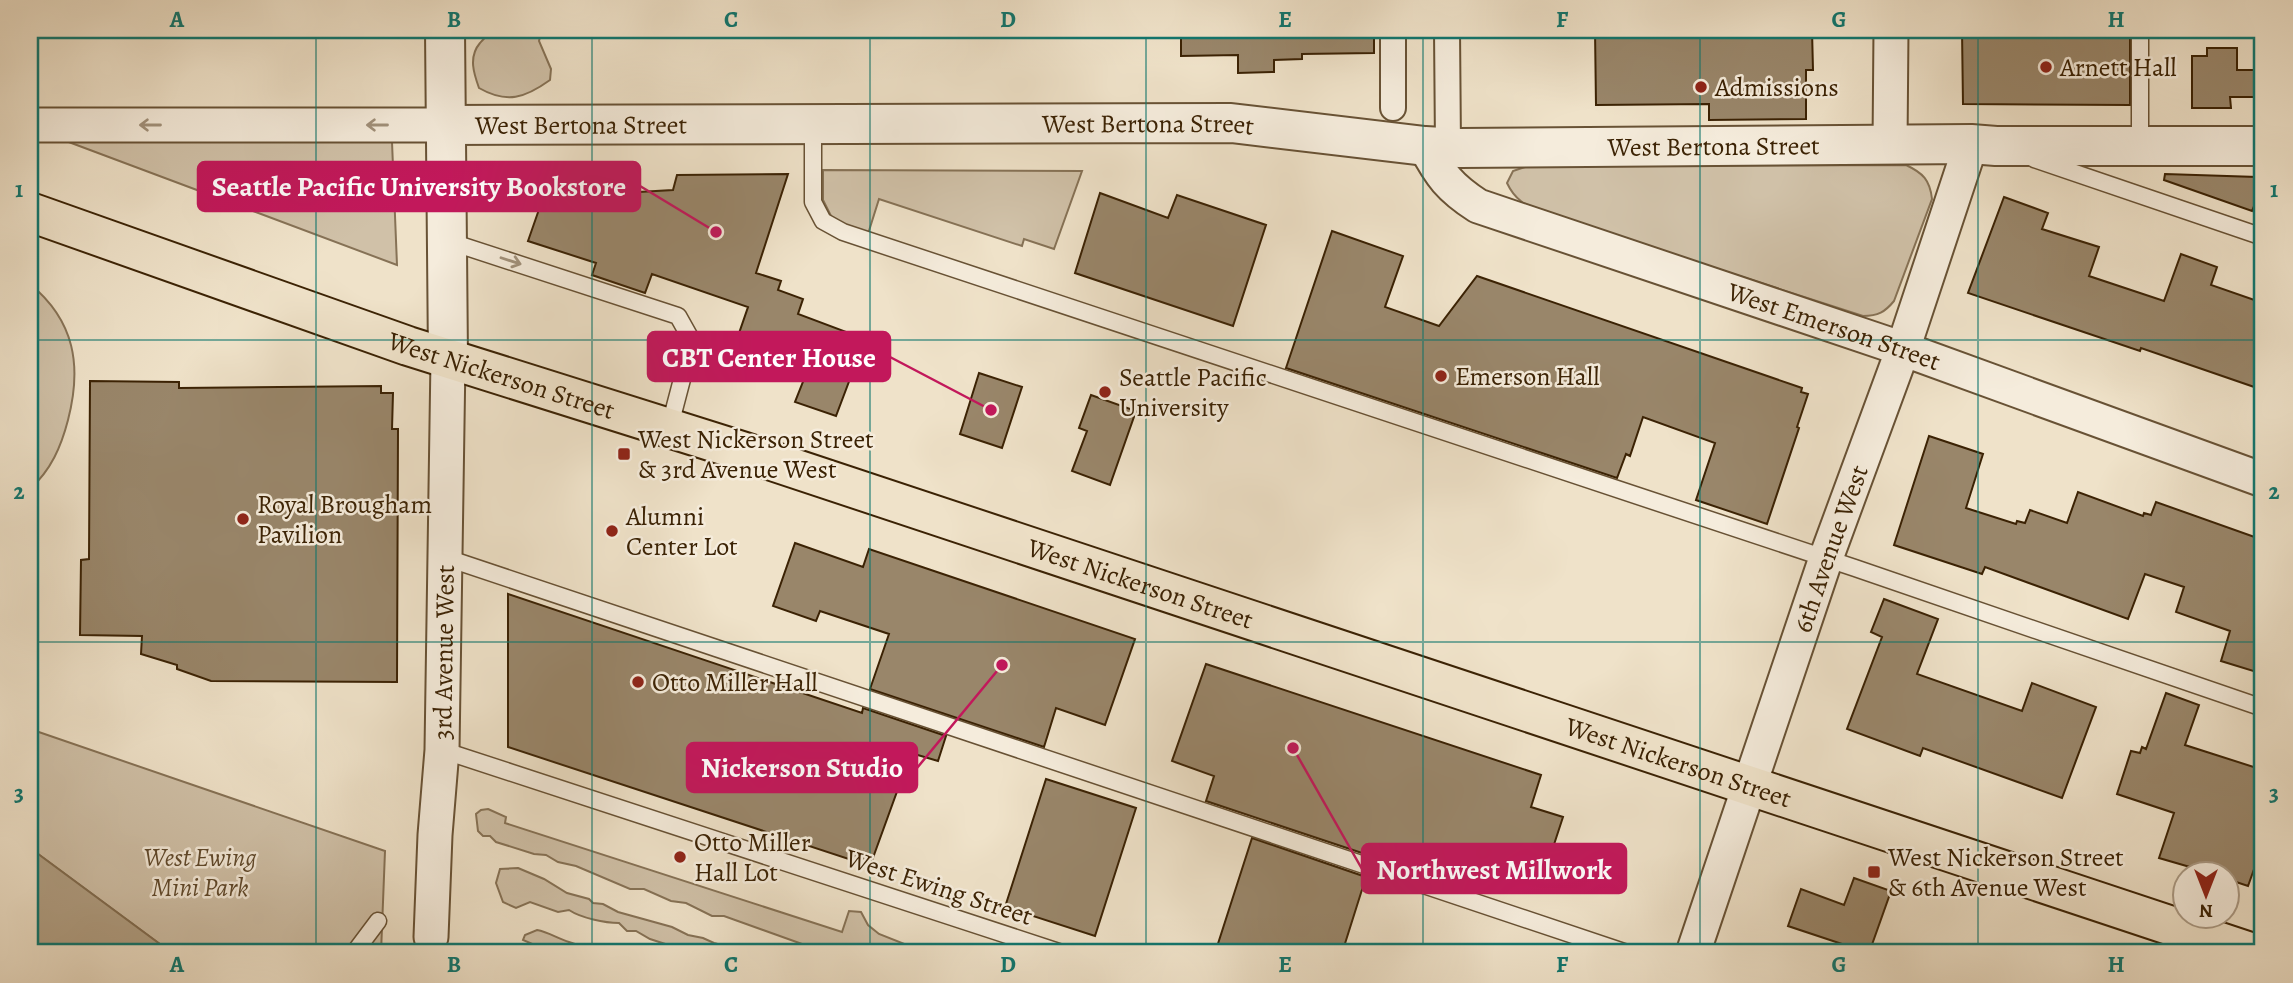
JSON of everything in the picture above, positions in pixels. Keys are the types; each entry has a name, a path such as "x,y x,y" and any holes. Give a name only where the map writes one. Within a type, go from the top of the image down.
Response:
{"main road":[{"name":"West Nickerson Street","path":"30,212 337,322 745,452 2253,953"}],"street":[{"name":"3rd Avenue West","path":"432,937 435,835 442,750 448,359 445,30"},
{"path":"1393,30 1393,108"},
{"path":"1436,146 1447,30"},
{"path":"1890,145 1891,30"},
{"name":"West Bertona Street","path":"30,125 1231,123 1436,146 2263,146"},
{"name":"6th Avenue West","path":"1693,953 1826,558 1903,349 1983,145"},
{"name":"West Emerson Street","path":"1436,146 1440,174 1456,192 1478,206 1903,349 2263,480"}],"lane":[{"path":"2140,30 2140,146"},
{"path":"813,124 813,202 823,221 843,232 1826,558 2263,708"},
{"path":"1983,145 2263,237"},
{"path":"446,240 678,316 692,341 669,429"},
{"path":"444,557 1627,953"},
{"name":"West Ewing Street","path":"442,750 1062,953"},
{"path":"354,953 378,921"}],"green space":[{"path":"490,30 542,30 539,41 551,69 550,80 516,97 498,96 479,88 474,71 474,54"},
{"path":"66,141 392,142 397,265"},
{"path":"1906,165 1925,178 1932,199 1894,301 1881,313 1868,316 1542,212 1521,201 1507,183 1513,171 1528,166"},
{"path":"823,170 1082,171 1054,249 1024,239 1022,246 879,199 868,234 833,220 823,200"},
{"path":"30,284 57,313 65,329 74,363 74,381 68,420 58,449 44,474 30,489"},
{"name":"West Ewing Mini Park","path":"30,729 385,851 381,953 172,953 30,848"},
{"path":"488,809 506,817 505,823 842,932 849,911 861,912 868,925 879,934 927,953 839,953 816,949 724,916 712,916 686,903 671,901 644,889 630,889 546,855 534,854 496,842 490,836 483,836 478,831 476,814"},
{"path":"518,868 593,903 751,953 693,953 650,939 636,931 627,931 619,923 593,920 569,910 558,912 530,902 516,908 503,902 496,883 500,869"},
{"path":"537,930 612,953 553,953 523,940 525,935"}],"shaded area":[{"path":"30,848 172,953 30,953"}],"building":[{"path":"1181,30 1374,30 1374,53 1302,54 1302,59 1274,60 1274,72 1238,73 1238,55 1181,56"},
{"name":"Admissions","path":"1595,30 1812,30 1813,70 1806,70 1806,119 1709,120 1709,104 1596,105"},
{"name":"Arnett Hall","path":"1962,30 2130,30 2130,105 1963,104"},
{"path":"2207,48 2237,48 2237,70 2263,70 2263,97 2230,97 2231,108 2192,108 2192,56 2207,56"},
{"path":"788,174 756,273 781,281 778,290 803,299 798,314 865,339 836,416 795,402 808,369 736,342 748,307 652,274 645,293 592,275 596,263 528,241 543,198 638,198 639,192 673,190 677,175"},
{"path":"2165,174 2257,177 2258,196 2252,211 2164,180"},
{"path":"1100,193 1168,218 1177,195 1266,225 1233,326 1075,273"},
{"path":"2004,197 2048,213 2042,229 2099,247 2089,276 2164,301 2181,254 2217,267 2211,285 2263,303 2263,390 1968,293"},
{"name":"Emerson Hall","path":"1332,231 1403,256 1385,307 1439,326 1477,276 1802,388 1801,392 1808,394 1767,524 1696,500 1715,443 1643,417 1630,456 1626,454 1617,478 1286,368"},
{"path":"979,373 1022,387 1002,448 960,434"},
{"name":"Royal Brougham Pavilion","path":"90,381 179,382 179,388 381,386 381,393 393,393 392,429 398,429 397,682 211,681 177,669 177,665 141,654 142,636 80,635 81,560 89,559"},
{"path":"1091,395 1136,411 1110,485 1072,471 1087,431 1079,428"},
{"path":"1929,436 1983,454 1966,508 2016,524 2017,521 2025,523 2030,510 2067,523 2078,492 2143,516 2144,513 2151,515 2156,502 2263,540 2263,674 2221,661 2230,631 2176,612 2184,587 2145,574 2128,619 1985,567 1982,574 1894,545"},
{"path":"795,543 863,567 869,549 1135,639 1105,725 1056,708 1044,747 870,689 889,634 820,611 816,621 773,606"},
{"name":"Otto Miller Hall","path":"508,594 862,713 863,708 946,736 938,761 911,753 870,866 508,747"},
{"path":"1884,599 1938,619 1917,674 2022,711 2032,683 2096,707 2062,798 1923,748 1920,756 1847,729 1882,637 1871,632"},
{"path":"1206,664 1541,775 1531,807 1563,817 1545,872 1513,861 1504,890 1473,890 1206,801 1214,776 1172,761"},
{"path":"2166,693 2199,705 2185,745 2263,770 2263,844 2248,886 2240,883 2240,860 2170,861 2159,858 2174,813 2117,794 2131,751 2140,753 2142,747 2146,749"},
{"path":"1046,779 1136,808 1095,936 1005,907"},
{"path":"1252,838 1366,877 1342,953 1215,953"},
{"path":"1854,878 1891,891 1869,953 1788,926 1801,889 1844,905"}],"place":[{"name":"Arnett Hall","path":"2046,67"},
{"name":"Admissions","path":"1701,87"},
{"name":"Seattle Pacific University Bookstore","path":"716,232"},
{"name":"Emerson Hall","path":"1441,376"},
{"name":"Seattle Pacific University","path":"1105,392"},
{"name":"CBT Center House","path":"991,410"},
{"name":"West Nickerson Street & 3rd Avenue West","path":"624,454"},
{"name":"Royal Brougham Pavilion","path":"243,519"},
{"name":"Alumni Center Lot","path":"612,531"},
{"name":"Nickerson Studio","path":"1002,665"},
{"name":"Otto Miller Hall","path":"638,682"},
{"name":"Northwest Millwork","path":"1293,748"},
{"name":"Otto Miller Hall Lot","path":"680,857"},
{"name":"West Nickerson Street & 6th Avenue West","path":"1874,872"}]}
